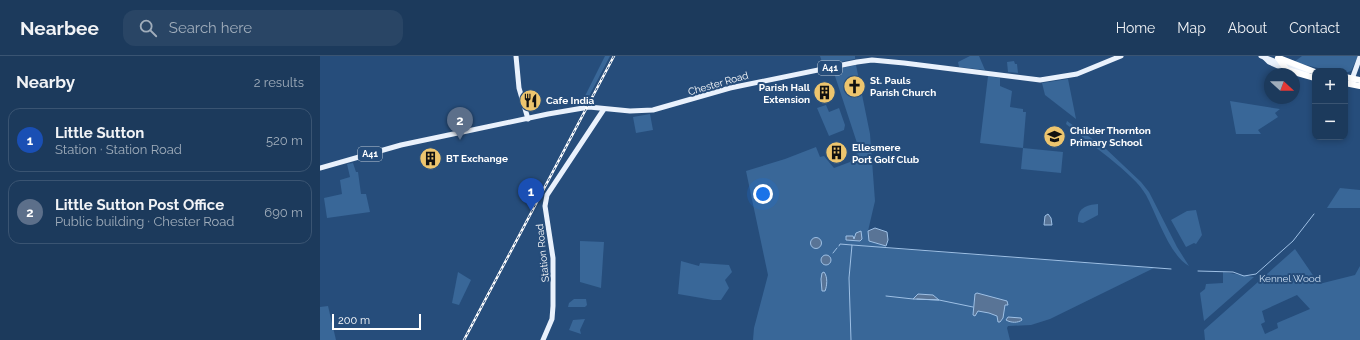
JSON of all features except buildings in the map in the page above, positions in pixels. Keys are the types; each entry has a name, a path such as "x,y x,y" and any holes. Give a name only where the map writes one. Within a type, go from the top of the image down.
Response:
{"highway":[{"path":"1277,59 1285,68"},
{"path":"1277,59 1312,72"},
{"path":"1300,74 1312,77"},
{"path":"1348,81 1360,80"},
{"path":"1348,81 1360,85"}],"main road":[{"path":"516,56 519,88 528,119"},
{"name":"Chester Road","path":"320,168 401,145 582,108 653,110 730,88 872,60 1040,80 1077,74 1121,56"},
{"path":"1263,57 1277,59"},
{"path":"1263,57 1269,62 1282,68"},
{"path":"1348,81 1360,57"},
{"path":"589,107 596,113 596,120"},
{"name":"Station Road","path":"543,340 552,319 554,306 553,258 545,206 547,195 604,109"}],"green space":[{"path":"605,56 610,56 585,104 581,104"},
{"path":"820,56 855,56 855,59 823,65"},
{"path":"970,56 979,56 985,70 959,67 958,62"},
{"path":"1302,56 1358,56 1351,71 1348,72 1348,68 1318,68 1294,62"},
{"path":"1014,61 1015,64 1017,64 1018,73 1008,72 1007,62"},
{"path":"856,65 870,134 875,201 868,231 875,228 887,232 888,240 885,248 1154,268 1050,319 1031,325 1008,326 1007,328 1010,340 753,340 754,328 768,275 746,171 785,159 816,147 820,157 824,156 834,168 850,162 854,155 858,153 858,146 833,70"},
{"path":"988,76 1000,78 1000,86 1012,91 1010,107 1023,109 1023,112 1026,112 1023,148 980,143"},
{"path":"1068,79 1076,119 1045,95 1042,83"},
{"path":"1230,101 1280,109 1275,113 1278,117 1258,130 1261,134 1236,134"},
{"path":"826,105 829,112 839,108 845,125 844,130 829,136 817,108"},
{"path":"650,114 653,130 636,133 633,117"},
{"path":"1067,121 1105,148 1141,182 1149,192 1177,247 1189,266 1175,253 1164,234 1146,195 1132,177 1066,124"},
{"path":"1023,148 1063,152 1061,173 1021,169"},
{"path":"353,163 356,172 358,172 361,194 366,194 370,212 327,218 324,198 342,194 340,180 350,177 347,164"},
{"path":"1340,188 1360,190 1360,208 1327,208"},
{"path":"1098,204 1098,215 1083,223 1078,222 1079,213 1083,208"},
{"path":"1196,210 1202,235 1196,244 1194,243 1186,247 1171,220 1187,211"},
{"path":"580,241 604,242 601,288 580,282"},
{"name":"Kennel Wood","path":"1295,249 1319,284 1355,275 1360,266 1360,340 1205,340 1204,330","holes":["1297,295 1310,309 1277,323 1278,328 1265,334 1261,324 1265,322 1262,311"]},
{"path":"681,261 699,266 700,263 729,265 732,272 725,280 729,288 721,300 678,294"},
{"path":"458,272 471,280 459,305 452,303"},
{"path":"1223,272 1254,277 1204,321 1200,293 1205,289 1206,284 1223,283"},
{"path":"574,299 586,299 587,305 585,307 568,307 569,303"},
{"path":"328,306 336,340 320,340 320,307"},
{"path":"585,319 580,330 581,334 569,330 573,320"}],"shaded area":[{"path":"1048,214 1051,218 1052,225 1044,225 1045,216"},
{"path":"875,228 887,232 888,240 886,246 869,241 868,231"},
{"path":"861,231 862,239 860,241 846,240 846,236 853,236 854,239 856,233"},
{"path":"814,238 818,238 820,239 820,247 814,248 811,245 811,241"},
{"path":"824,255 828,255 830,256 830,264 824,265 821,262 821,258"},
{"path":"824,272 827,279 827,284 825,291 822,291 821,279 822,273"},
{"path":"977,293 1007,301 1008,305 1005,305 1003,318 1000,322 998,322 997,316 989,313 978,311 975,316 973,315 975,294"},
{"path":"918,294 933,295 939,300 913,299"},
{"path":"1008,317 1021,318 1022,320 1010,322 1006,320"}],"waterway":[{"path":"1198,271 1233,272 1244,276 1256,274 1293,241 1314,214"},
{"path":"839,246 840,244 852,245 849,278 851,340"},
{"path":"852,245 1171,269"},
{"path":"833,253 837,248"},
{"path":"886,296 913,299"},
{"path":"917,299 939,300 973,307"}],"railway":[{"path":"464,340 614,56"}],"place":[{"name":"St. Pauls Parish Church","path":"854,86"},
{"name":"Parish Hall Extension","path":"825,93"},
{"name":"Cafe India","path":"530,100"},
{"name":"Childer Thornton Primary School","path":"1055,136"},
{"name":"Little Sutton Post Office","path":"460,140"},
{"name":"Ellesmere Port Golf Club","path":"837,153"},
{"name":"BT Exchange","path":"430,158"},
{"name":"Little Sutton","path":"531,211"}]}
